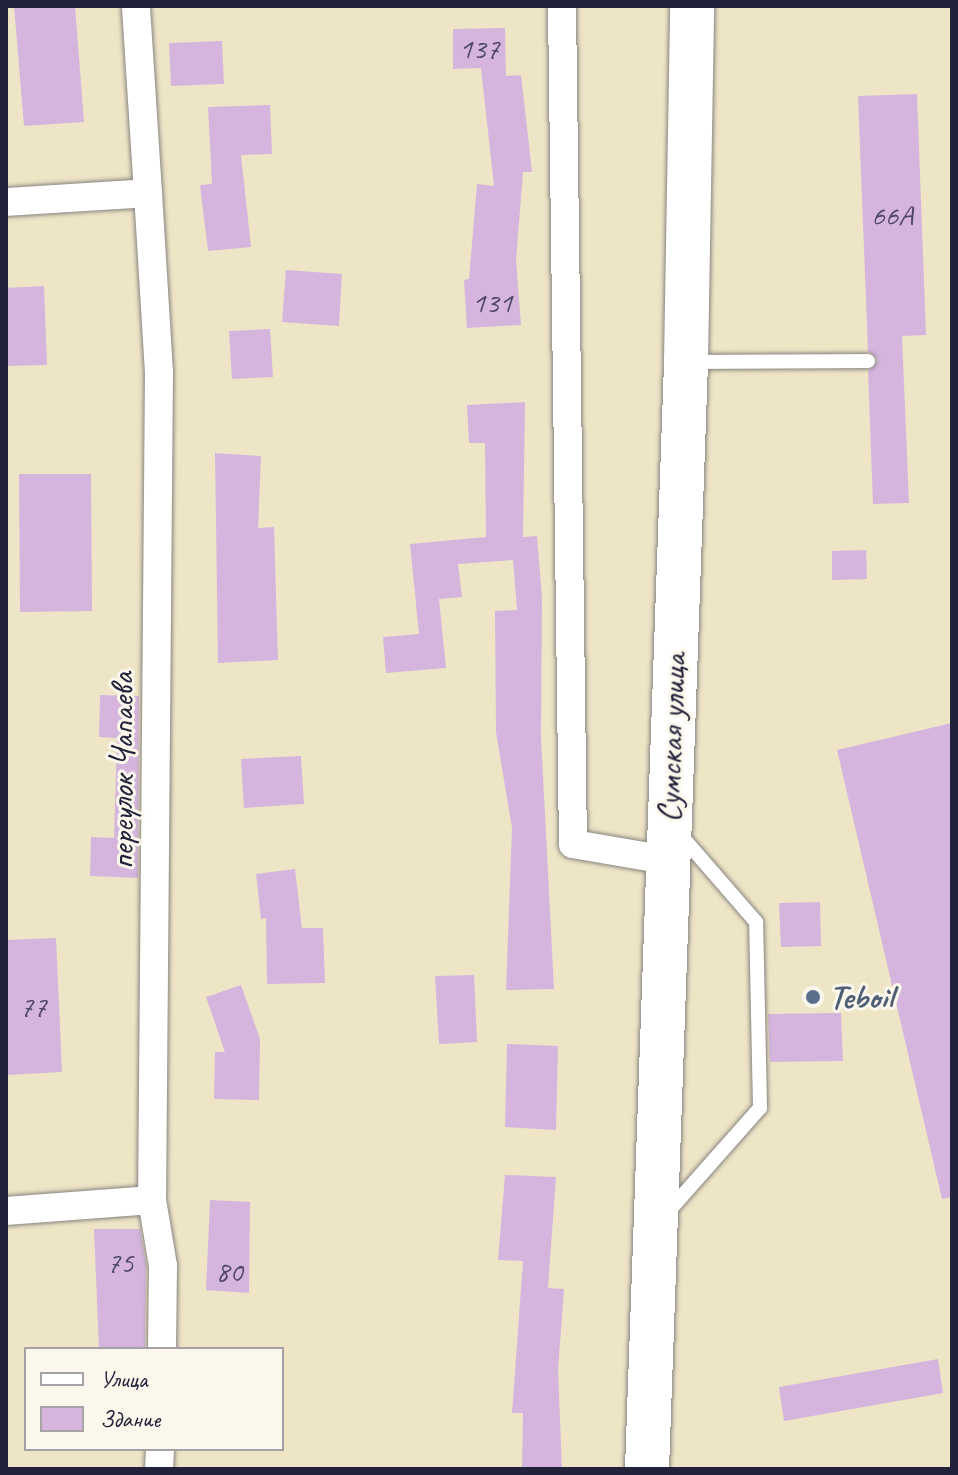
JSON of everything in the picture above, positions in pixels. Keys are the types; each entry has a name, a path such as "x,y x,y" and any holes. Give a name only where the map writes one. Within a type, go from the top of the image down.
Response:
{"main road":[{"name":"Сумская улица","path":"647,1469 686,361 692,6"}],"street":[{"name":"переулок Чапаева","path":"136,6 159,371 152,1200 163,1266 162,1347"},
{"path":"562,6 573,844 668,841"},
{"path":"6,202 148,193"},
{"path":"6,1211 152,1200"}],"lane":[{"path":"686,361 868,361"},
{"path":"654,1228 760,1108 756,922 668,841"}],"building":[{"path":"14,6 75,6 84,122 24,126"},
{"path":"505,28 506,76 521,75 532,172 523,172 516,260 521,325 467,328 464,280 469,279 477,184 494,186 481,68 453,69 453,29"},
{"path":"222,41 224,84 171,86 169,43"},
{"path":"917,94 926,335 902,336 909,503 873,504 868,371 878,360 868,351 858,96"},
{"path":"270,105 272,154 241,155 251,247 208,251 200,185 212,184 208,107"},
{"path":"286,270 342,274 339,326 282,322"},
{"path":"44,286 47,365 6,366 6,288"},
{"path":"270,329 273,377 232,379 229,331"},
{"path":"525,402 523,537 537,536 542,598 541,737 554,989 506,990 512,828 496,732 495,611 517,610 513,560 458,564 462,597 439,599 446,668 386,673 383,637 419,634 410,544 486,537 485,443 469,443 467,405"},
{"path":"215,453 261,456 258,528 274,527 278,660 218,663"},
{"path":"19,474 91,474 92,611 20,612"},
{"path":"866,550 867,579 832,580 832,551"},
{"path":"100,695 139,696 138,878 90,876 91,837 114,838 117,738 99,737"},
{"path":"952,723 952,1197 942,1199 837,750"},
{"path":"301,756 304,804 244,808 241,759"},
{"path":"295,869 302,928 323,928 325,983 267,984 266,918 261,919 256,874"},
{"path":"820,902 821,946 781,947 779,903"},
{"path":"56,938 62,1072 6,1075 6,940"},
{"path":"474,975 477,1042 439,1044 435,976"},
{"path":"241,985 260,1039 259,1100 214,1099 215,1052 225,1052 206,997"},
{"path":"841,1013 843,1061 770,1062 768,1014"},
{"path":"507,1044 558,1046 556,1130 505,1127"},
{"path":"505,1175 556,1177 548,1288 564,1289 558,1370 562,1469 522,1469 523,1413 512,1413 523,1261 498,1260"},
{"path":"210,1200 250,1202 249,1293 206,1290"},
{"path":"94,1229 140,1229 146,1264 145,1347 99,1347"},
{"path":"938,1359 943,1393 784,1421 779,1387"}],"place":[{"name":"Teboil","path":"813,997"}]}
